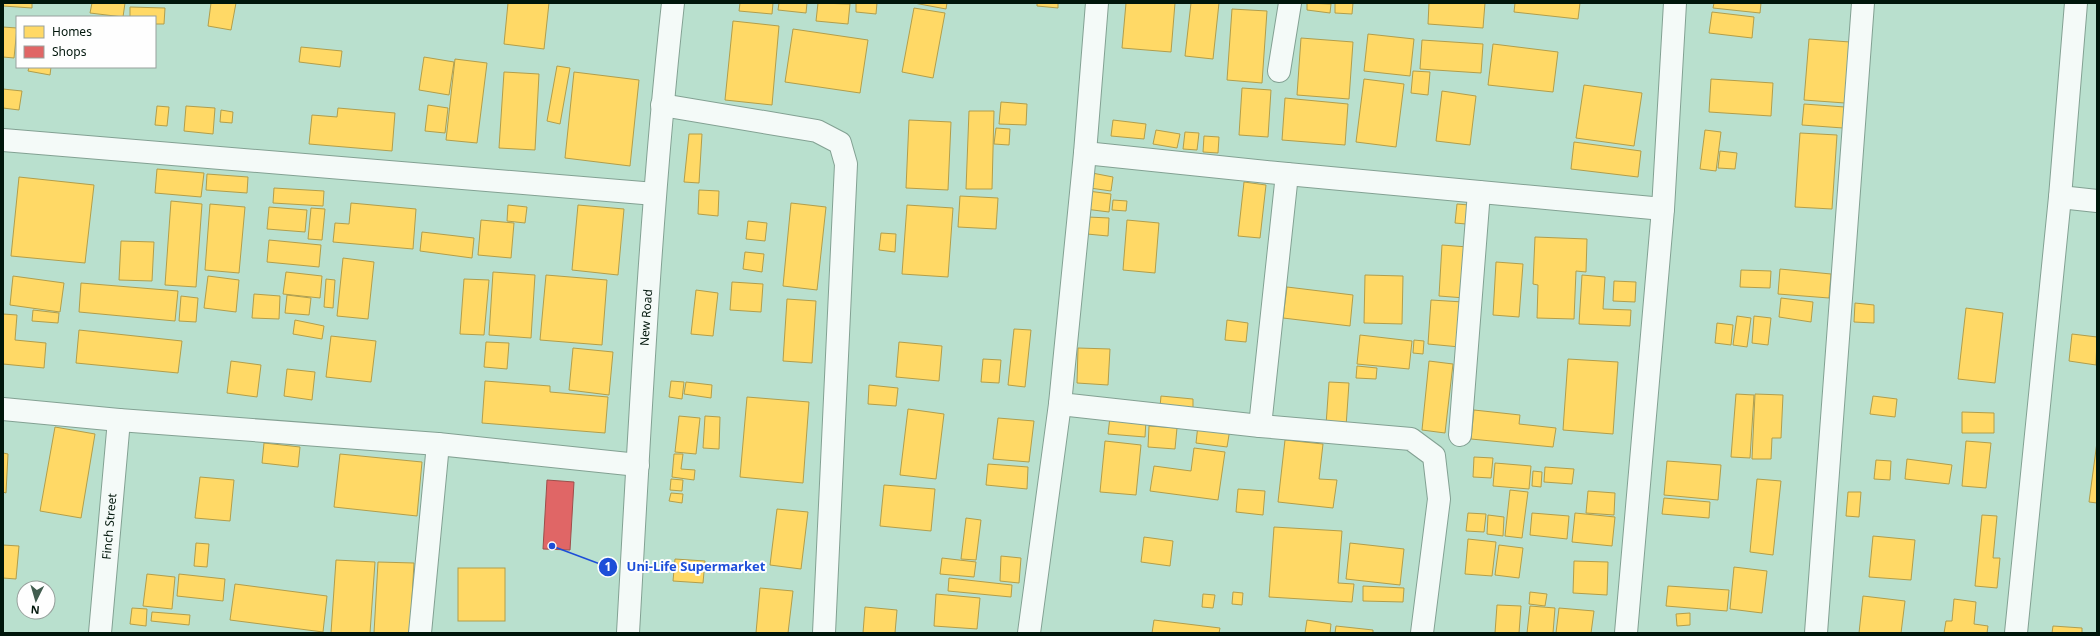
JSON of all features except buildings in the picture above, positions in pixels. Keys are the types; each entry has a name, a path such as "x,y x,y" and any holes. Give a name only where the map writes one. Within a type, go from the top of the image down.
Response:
{"street":[{"name":"New Road","path":"628,633 655,194 662,105 674,3"},
{"path":"1029,633 1060,404 1085,153 1097,3"},
{"path":"1279,71 1290,3"},
{"path":"1626,633 1663,210 1675,3"},
{"path":"1816,633 1863,3"},
{"path":"2016,633 2060,197 2076,3"},
{"path":"662,105 817,131 840,143 846,164 824,633"},
{"path":"3,140 655,194"},
{"path":"1085,153 1663,210"},
{"path":"1260,426 1287,174"},
{"path":"1460,435 1479,192"},
{"path":"2060,197 2097,201"},
{"path":"1060,404 1260,426 1411,439 1434,456 1439,499 1422,633"},
{"path":"3,410 438,444 638,465"},
{"name":"Finch Street","path":"100,633 120,420"},
{"path":"420,633 438,444"}],"place":[{"name":"Uni-Life Supermarket","path":"552,546"}]}
